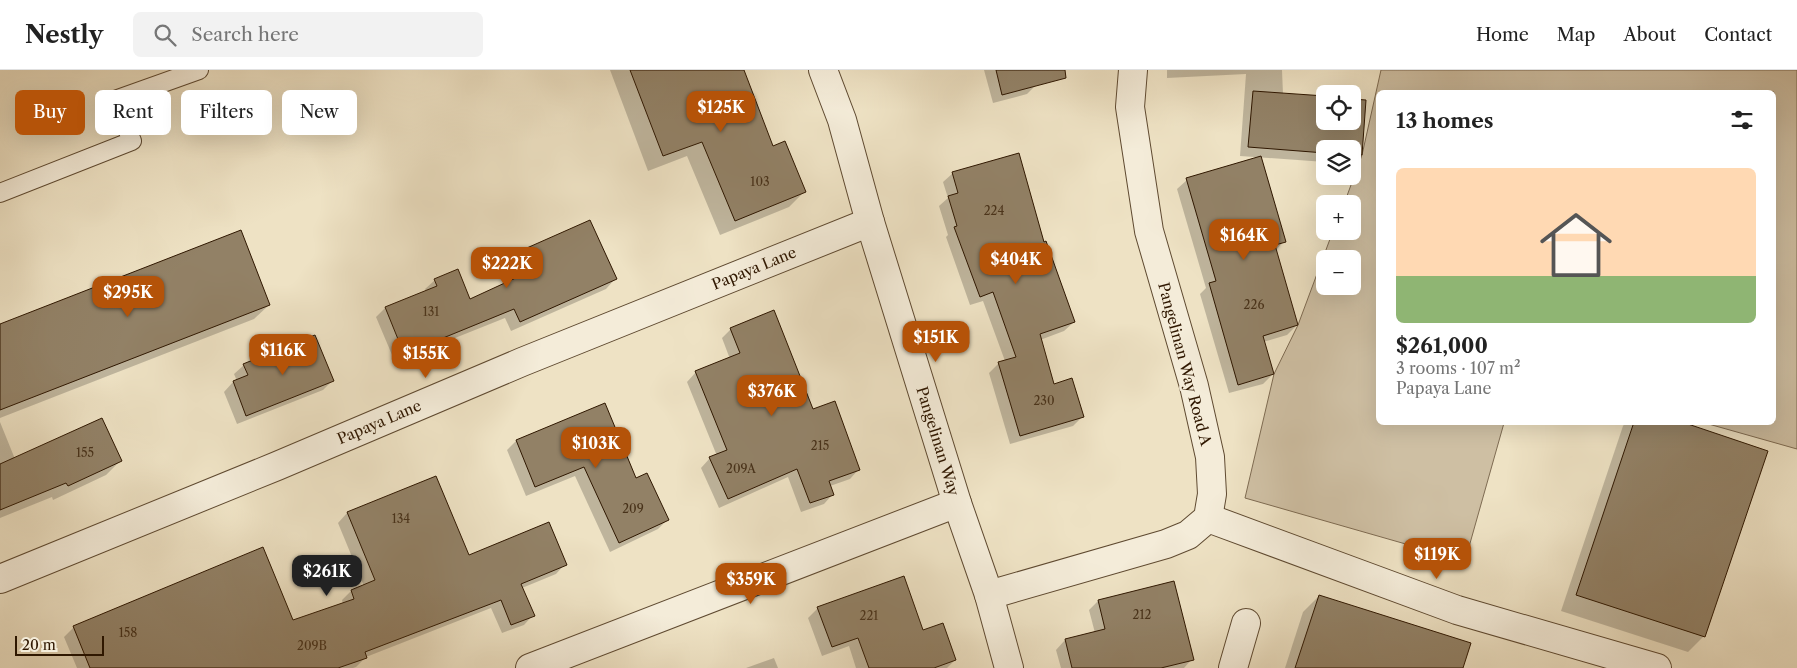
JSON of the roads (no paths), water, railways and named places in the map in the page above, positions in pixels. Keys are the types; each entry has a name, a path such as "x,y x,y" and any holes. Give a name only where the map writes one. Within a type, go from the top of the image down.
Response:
{"street":[{"name":"Pangelinan Way","path":"823,70 842,120 870,222 957,503 989,594 1009,668"},
{"name":"Pangelinan Way Road A","path":"1133,70 1130,107 1149,231 1194,386 1210,457 1212,494 1208,518"},
{"name":"Papaya Lane","path":"0,579 282,464 522,362 870,222"},
{"path":"530,668 957,503"},
{"path":"989,594 1166,544 1188,535 1208,518 1457,610 1657,668"},
{"path":"1233,668 1246,623"}],"lane":[{"path":"0,193 132,141 115,100 199,70"}]}
